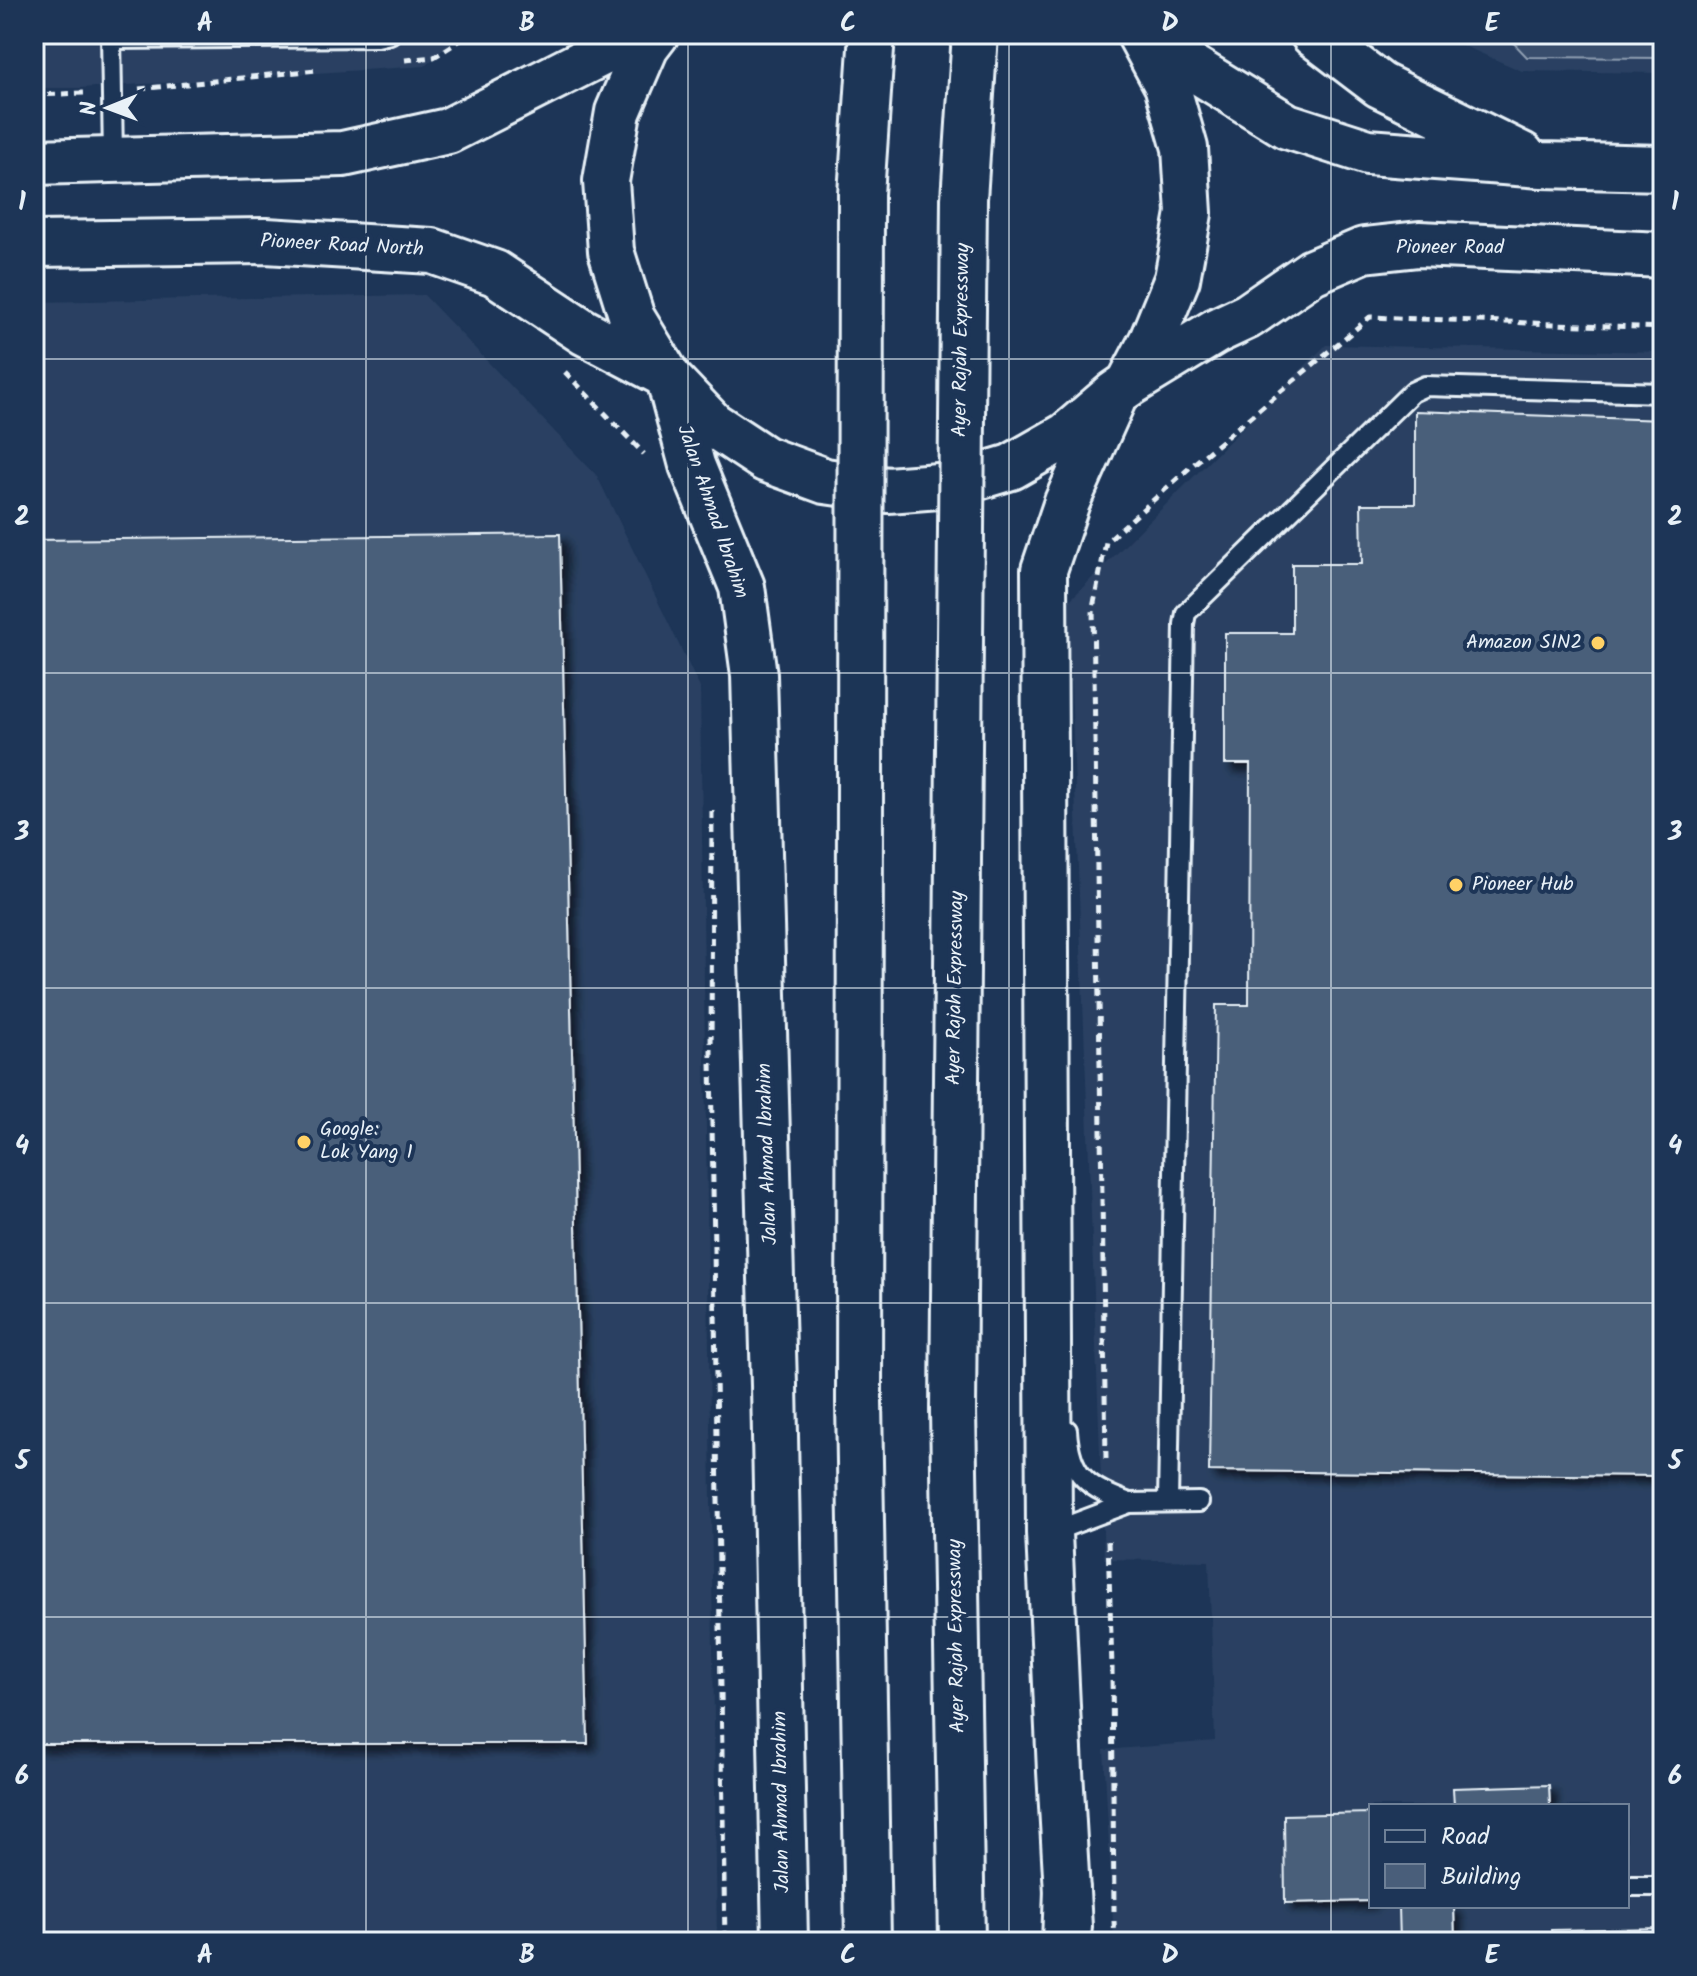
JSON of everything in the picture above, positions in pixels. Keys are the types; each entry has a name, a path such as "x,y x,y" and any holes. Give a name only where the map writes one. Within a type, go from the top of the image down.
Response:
{"main road":[{"path":"34,162 343,154 448,131 604,52 631,34"},
{"path":"656,34 646,47 618,112 606,181 611,251 632,318 667,377 712,424 765,459 825,481 888,490 951,485 1011,467 1067,435 1123,388"},
{"path":"868,1942 859,1402 861,194 872,34"},
{"name":"Ayer Rajah Expressway","path":"962,1942 953,1410 964,199 975,34"},
{"path":"1313,34 1380,85 1542,165"},
{"path":"1140,35 1287,126 1368,152 1542,165 1663,168"},
{"path":"1068,1942 1049,1533 1044,570 1067,502 1123,388 1152,340 1177,279 1189,213 1185,148 1167,85 1140,35"},
{"name":"Pioneer Road North","path":"34,244 266,241 432,251 495,273 584,332 667,377"},
{"name":"Pioneer Road","path":"1123,388 1216,331 1248,316 1312,272 1364,250 1419,244 1663,255"},
{"name":"Jalan Ahmad Ibrahim","path":"667,377 692,465 742,587 754,675 774,1385 785,1942"}],"lane":[{"path":"113,160 112,37 377,37 390,34"},
{"path":"1168,1502 1186,613 1412,392 1425,386 1663,393"},
{"path":"1048,1347 1066,1403 1068,1443 1074,1466 1089,1485 1129,1503"},
{"path":"1049,1533 1129,1503 1199,1502"},
{"path":"1629,1886 1663,1886"}],"path":[{"path":"404,60 434,57 470,34"},
{"path":"34,95 112,92 327,69"},
{"path":"557,364 647,457"},
{"path":"712,807 711,1060 725,1942"}],"shaded area":[{"path":"34,34 460,34 425,66 80,88 34,88"},
{"path":"1436,34 1663,34 1663,73 1522,71"},
{"path":"1505,34 1663,34 1663,58 1527,57"},
{"name":"Google: Lok Yang 1","path":"424,295 597,476 700,688 717,1942 34,1942 34,302"},
{"path":"1326,345 1663,352 1663,1942 1114,1942 1104,1750 1215,1741 1209,1561 1104,1559 1068,602"}],"building":[{"name":"Pioneer Hub","path":"1415,411 1663,420 1663,1476 1209,1471 1216,1005 1249,1005 1250,764 1225,764 1225,633 1292,633 1292,564 1362,564 1361,504 1415,504"},
{"name":"Google: Lok Yang 1","path":"560,534 588,1744 34,1744 34,540"},
{"path":"1549,1785 1550,1804 1454,1804 1453,1788"},
{"path":"1369,1813 1369,1901 1285,1903 1284,1815"},
{"path":"1399,1908 1454,1908 1455,1942 1400,1942"},
{"path":"1663,1928 1663,1942 1551,1942 1551,1930"}],"place":[{"name":"Amazon SIN2","path":"1598,643"},
{"name":"Pioneer Hub","path":"1456,885"},
{"name":"Google: Lok Yang 1","path":"304,1142"}]}
